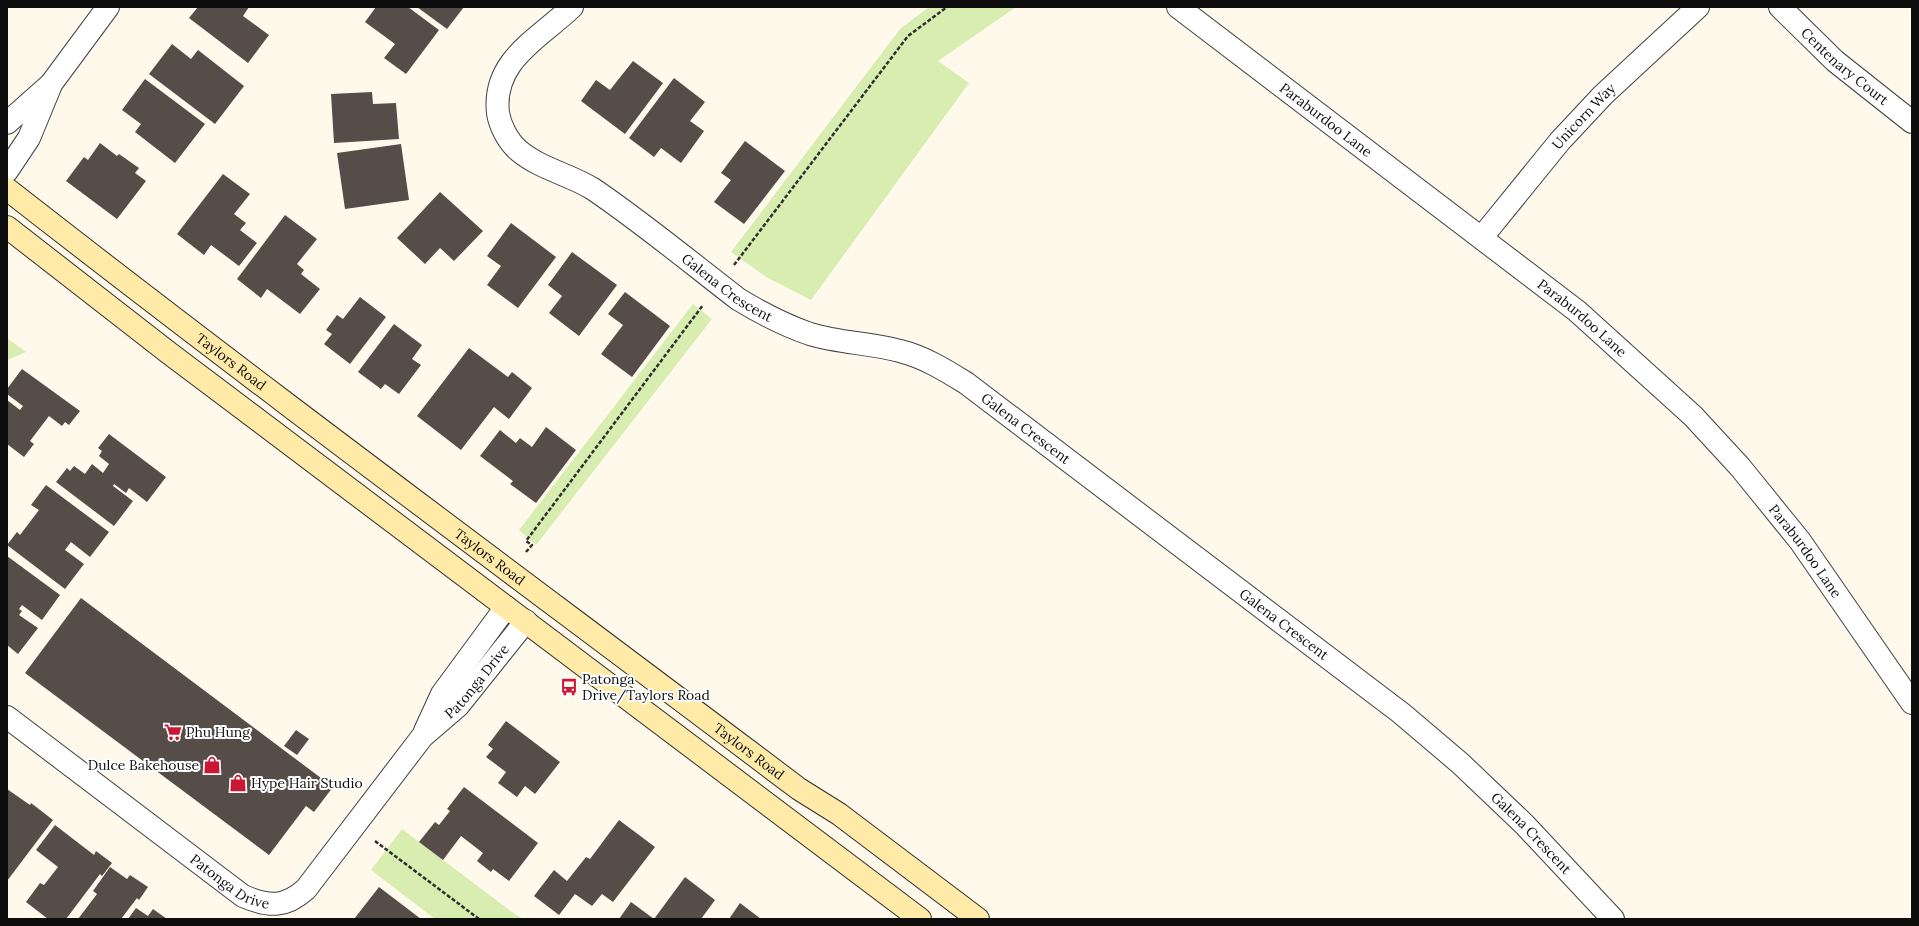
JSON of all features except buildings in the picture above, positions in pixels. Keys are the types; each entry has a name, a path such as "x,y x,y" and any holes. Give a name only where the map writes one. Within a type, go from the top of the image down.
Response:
{"main road":[{"name":"Taylors Road","path":"7,189 340,444 786,779 839,814 978,919"},
{"path":"7,228 920,919"},
{"path":"313,460 340,444"},
{"path":"331,474 340,444"},
{"path":"506,607 536,591"},
{"path":"526,621 536,591"}],"street":[{"path":"7,171 29,138 52,84 108,7"},
{"name":"Galena Crescent","path":"572,7 517,54 509,63 503,75 497,104 499,119 506,135 517,149 536,162 586,185 612,202 738,299 759,311 811,334 836,340 900,351 922,358 966,383 1401,713 1461,764 1524,824 1612,919"},
{"name":"Unicorn Way","path":"1482,238 1560,141 1603,95 1698,7"},
{"name":"Centenary Court","path":"1780,7 1835,61 1912,122"},
{"name":"Paraburdoo Lane","path":"1190,10 1578,311 1636,362 1693,416 1740,468 1800,541 1912,702"},
{"path":"7,123 52,84"},
{"name":"Patonga Drive","path":"7,717 243,896 267,912 291,900 306,889 422,737 442,694 506,607"},
{"name":"Patonga Drive","path":"422,737 458,706 526,621"}],"path":[{"path":"355,826 478,919"}],"green space":[{"path":"929,7 1016,7 938,61 969,83 811,300 766,277 731,252 900,29"},
{"path":"693,304 712,319 536,545 519,530"},
{"path":"7,338 26,352 7,360"},
{"path":"402,829 523,919 435,919 371,870"}],"place":[{"name":"Patonga Drive/Taylors Road","path":"569,687"},
{"name":"Phu Hung","path":"173,732"},
{"name":"Dulce Bakehouse","path":"212,765"},
{"name":"Hype Hair Studio","path":"238,783"}]}
